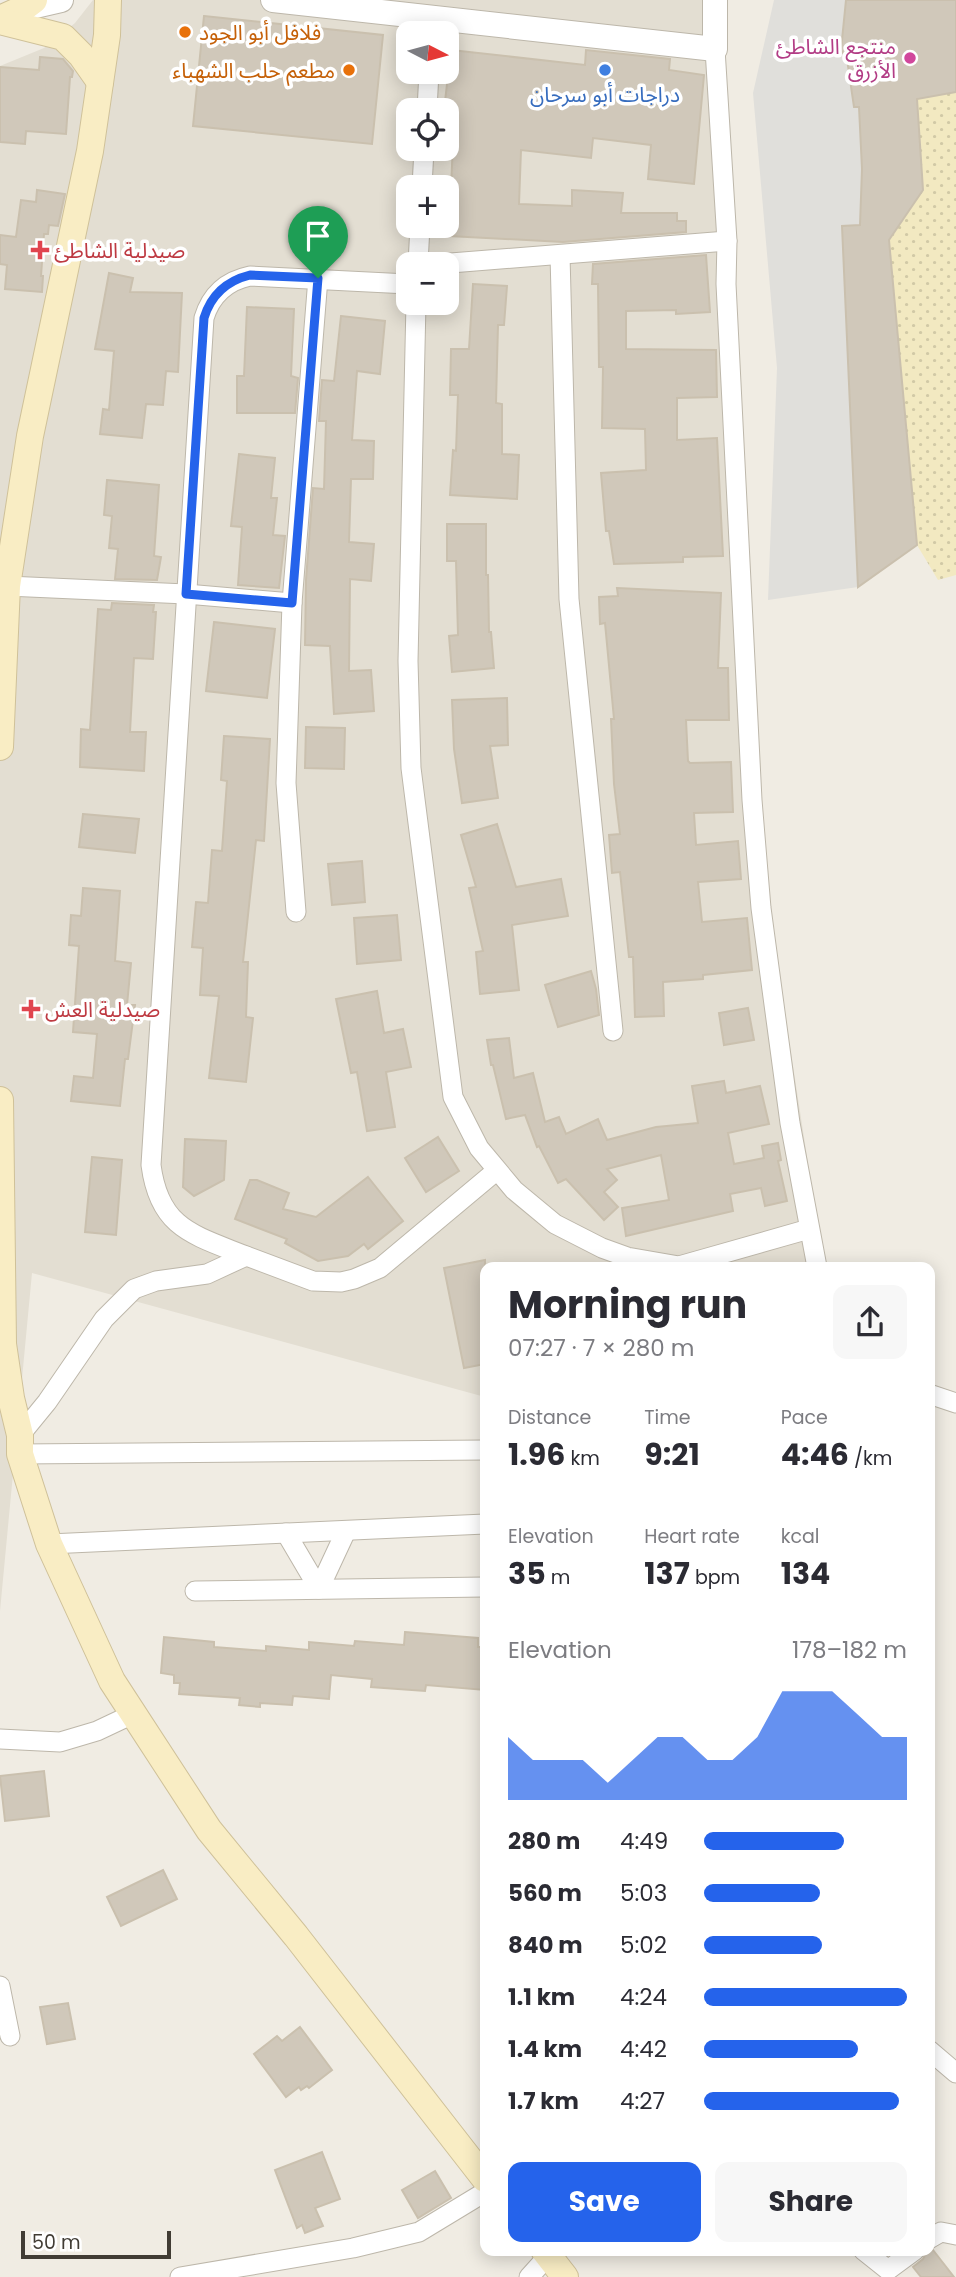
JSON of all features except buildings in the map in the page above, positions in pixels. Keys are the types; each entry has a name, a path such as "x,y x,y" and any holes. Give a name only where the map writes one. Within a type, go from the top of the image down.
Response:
{"main road":[{"path":"0,747 3,619 7,586 30,436 90,152 107,35 108,0"},
{"path":"14,12 63,37 100,82"},
{"path":"0,1100 2,1344 13,1427 48,1544 112,1681 208,1830 304,1947 480,2173"},
{"path":"548,2256 565,2277"}],"street":[{"path":"14,12 61,0"},
{"path":"273,0 401,21"},
{"path":"715,0 715,49 727,241 726,284 752,800 774,1016 816,1262"},
{"path":"459,28 715,49"},
{"path":"459,262 727,241"},
{"path":"560,255 569,599 613,1031"},
{"path":"396,283 250,275 239,278 220,290 207,308 203,330 151,1165 163,1206 182,1228 194,1236 313,1281 341,1282 373,1271 391,1259 496,1171"},
{"path":"296,912 286,783 292,603 318,278"},
{"path":"416,315 408,662 411,768 453,1097 479,1148 514,1190 555,1224 602,1248 650,1262"},
{"path":"7,586 186,594 292,603"},
{"path":"693,1262 809,1229"},
{"path":"13,1427 47,1402 104,1319 134,1289 156,1281 208,1274 246,1256"},
{"path":"935,1396 956,1403"},
{"path":"13,1427 480,1450"},
{"path":"48,1544 480,1524"},
{"path":"319,1589 346,1531"},
{"path":"286,1533 319,1589"},
{"path":"195,1591 480,1587"},
{"path":"0,1739 60,1742 97,1731 133,1714"},
{"path":"0,1986 10,2036"},
{"path":"935,2055 956,2073"},
{"path":"180,2277 353,2248 419,2232 480,2195"},
{"path":"935,2236 941,2232 956,2235"},
{"path":"530,2277 544,2256"},
{"path":"870,2256 890,2273 908,2256"}],"shaded area":[{"path":"93,0 715,0 752,800 823,1262 480,1262 480,1396 32,1273 0,1611 0,66 44,48 75,23"},
{"path":"774,0 846,0 841,50 847,59 854,106 873,108 860,123 860,225 842,227 858,587 768,600 777,368 753,93"}],"sand":[{"path":"956,92 956,575 938,580 917,545 889,240 923,190 917,99"}],"place":[{"name":"فلافل أبو الجود","path":"185,32"},
{"name":"منتجع الشاطئ الأزرق","path":"910,58"},
{"name":"مطعم حلب الشهباء","path":"349,70"},
{"name":"دراجات أبو سرحان","path":"605,70"},
{"name":"صيدلية الشاطئ","path":"40,250"},
{"name":"صيدلية العش","path":"31,1009"}],"route":[{"path":"250,275 318,278 292,603 186,594 203,330 207,308 212,298 229,283 250,275"}]}
